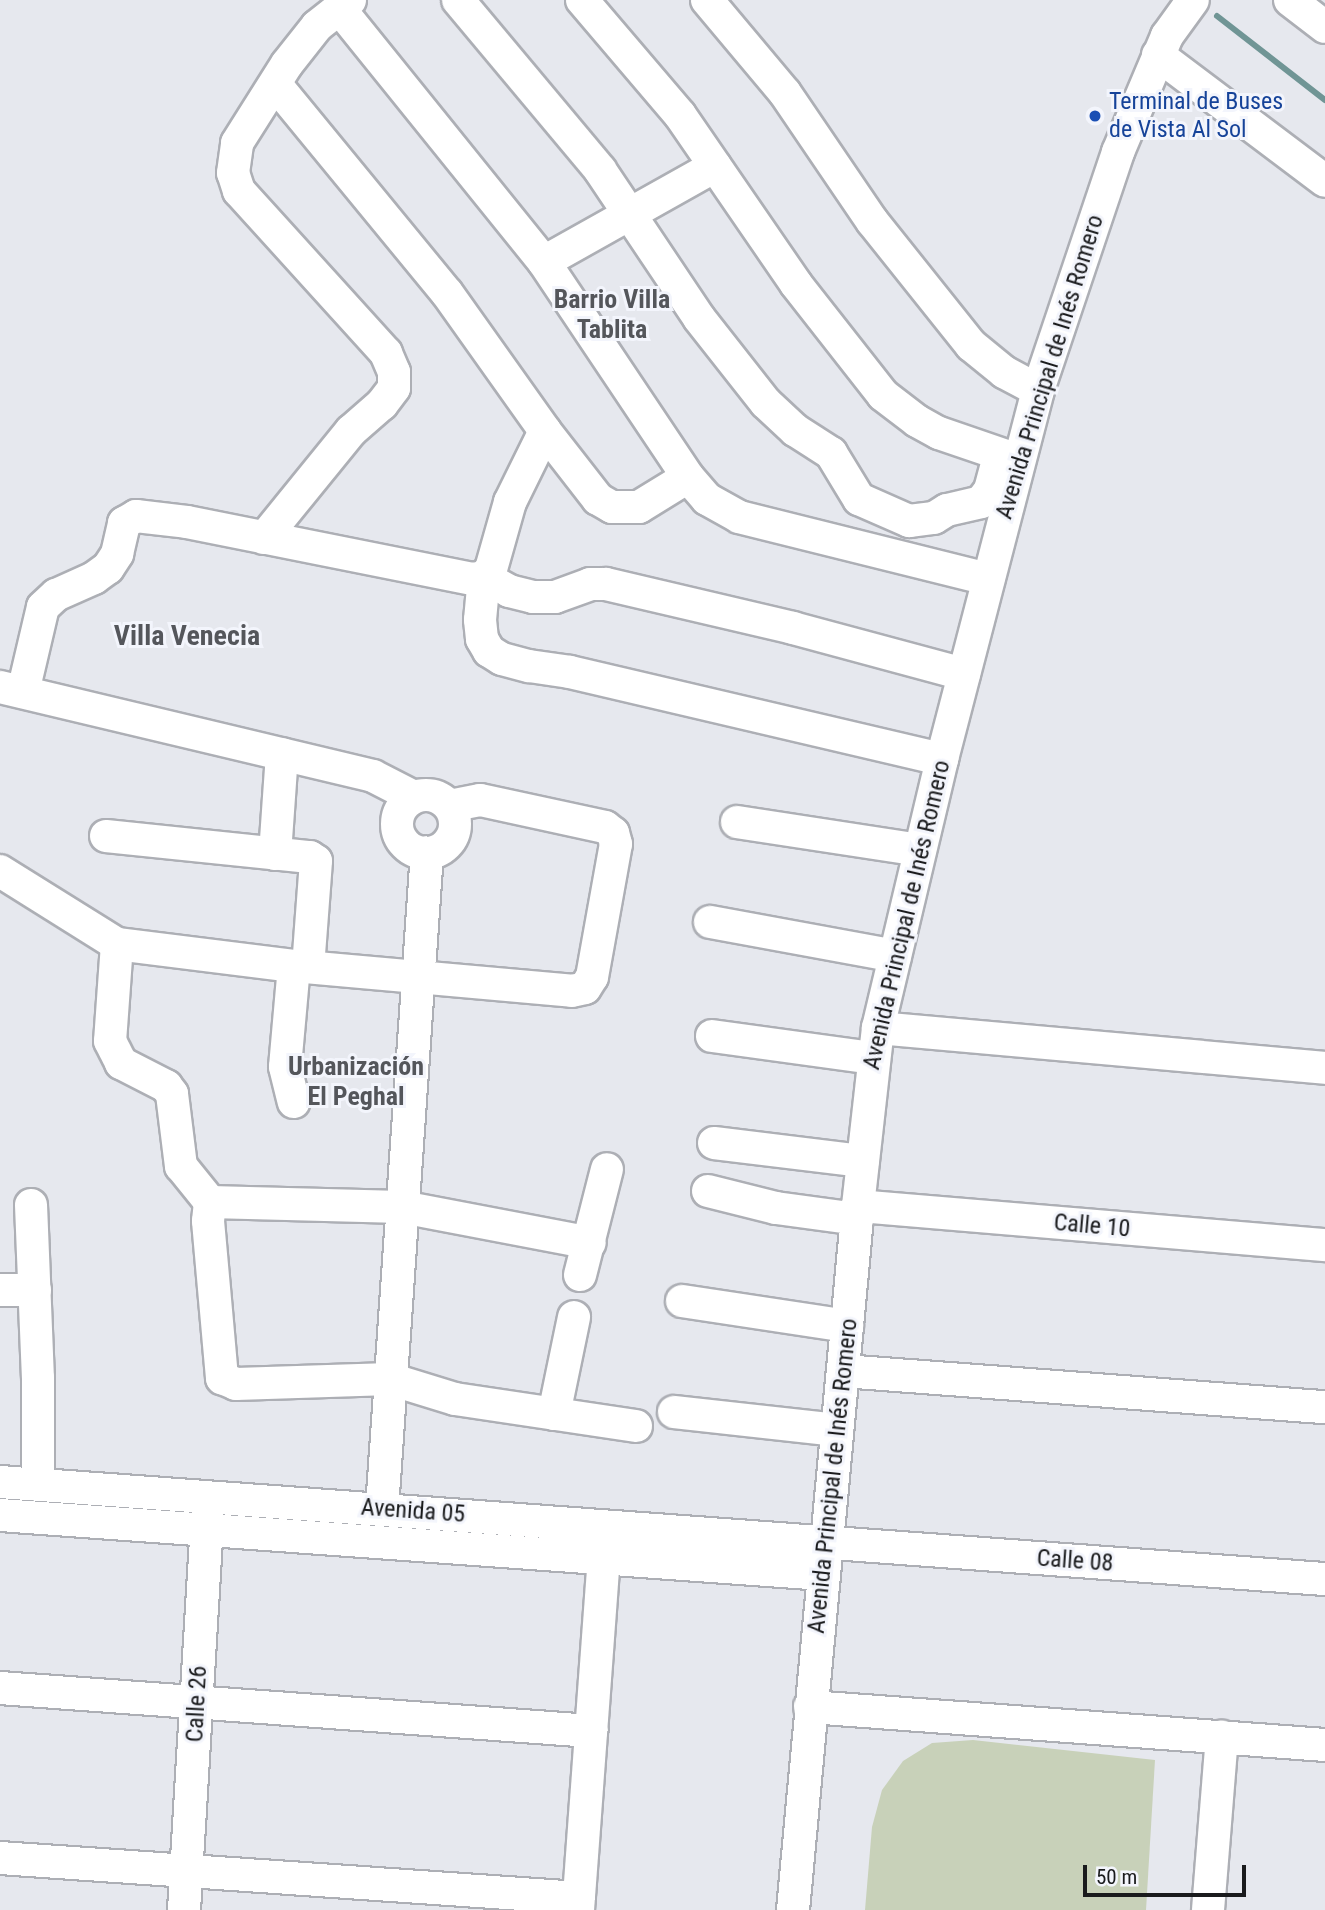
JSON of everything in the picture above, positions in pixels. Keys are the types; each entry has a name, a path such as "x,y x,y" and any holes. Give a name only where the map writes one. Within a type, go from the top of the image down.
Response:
{"street":[{"path":"458,0 600,170 699,318 766,403 795,430 831,453 852,492 867,505 909,522 923,521 947,510 981,502 1009,457 939,433 917,421 883,395 796,284 680,115 582,0"},
{"path":"707,0 785,93 872,221 971,345 1004,372 1038,390"},
{"name":"Avenida Principal de Inés Romero","path":"793,1910 810,1707 875,1043 919,850 988,579 1009,457 1038,390 1118,152 1163,46 1193,0"},
{"path":"1290,0 1325,27"},
{"path":"264,538 351,431 382,404 394,387 395,379 386,352 239,191 232,163 237,143 301,44 345,4 544,262 688,477 707,499 738,517 988,579"},
{"path":"1163,46 1325,181"},
{"path":"276,85 447,293 544,431 597,499 612,507 629,508 648,503 688,477"},
{"path":"544,262 631,216 715,166"},
{"path":"544,431 510,502 491,569 484,577 480,620 482,639 489,651 502,659 570,672 942,759"},
{"path":"414,797 398,814 397,830 411,849 427,853 442,849 453,837 456,821 450,806 434,795 414,797 373,776 11,690 43,607 55,595 94,578 108,568 117,554 121,530 136,516 187,522 472,579 484,577 509,591 533,597 555,597 590,584 606,584 793,628 964,674"},
{"path":"275,854 282,754"},
{"path":"0,871 117,944 418,977 572,991 585,988 592,977 616,844 613,833 605,827 480,800 450,806"},
{"path":"737,822 919,850"},
{"path":"106,836 310,857 316,861 285,1067 294,1102"},
{"path":"382,1509 427,853"},
{"path":"710,922 895,956"},
{"path":"117,944 110,1041 114,1054 121,1063 166,1086 172,1094 181,1166 210,1202 209,1234 222,1378 236,1384 390,1379 455,1399 636,1426"},
{"path":"712,1036 1325,1068"},
{"path":"714,1143 863,1161"},
{"path":"580,1275 607,1169"},
{"name":"Calle 10","path":"708,1191 776,1208 1325,1245"},
{"path":"210,1202 402,1207 590,1243"},
{"path":"31,1205 38,1485"},
{"path":"0,1290 35,1290"},
{"path":"682,1301 847,1326"},
{"path":"554,1414 574,1317"},
{"path":"843,1371 1325,1407"},
{"path":"674,1412 837,1430"},
{"name":"Avenida 05","path":"0,1482 826,1542"},
{"name":"Calle 26","path":"184,1910 209,1497"},
{"name":"Avenida 05","path":"0,1515 823,1574"},
{"path":"0,1858 578,1904 606,1525"},
{"name":"Calle 08","path":"826,1542 1325,1579"},
{"path":"0,1688 591,1731"},
{"path":"810,1707 1325,1745"},
{"path":"1208,1910 1223,1737"}],"green space":[{"path":"973,1740 1155,1760 1146,1910 865,1910 872,1827 882,1790 903,1761 932,1743"}],"waterway":[{"path":"1217,16 1325,100"},
{"path":"0,1498 27,1500"},
{"path":"34,1500 68,1503"},
{"path":"363,1525 396,1527"}],"place":[{"name":"Terminal de Buses de Vista Al Sol","path":"1095,116"}],"district":[{"name":"Barrio Villa Tablita","path":"612,315"},
{"name":"Villa Venecia","path":"187,636"},
{"name":"Urbanización El Peghal","path":"356,1082"}]}
